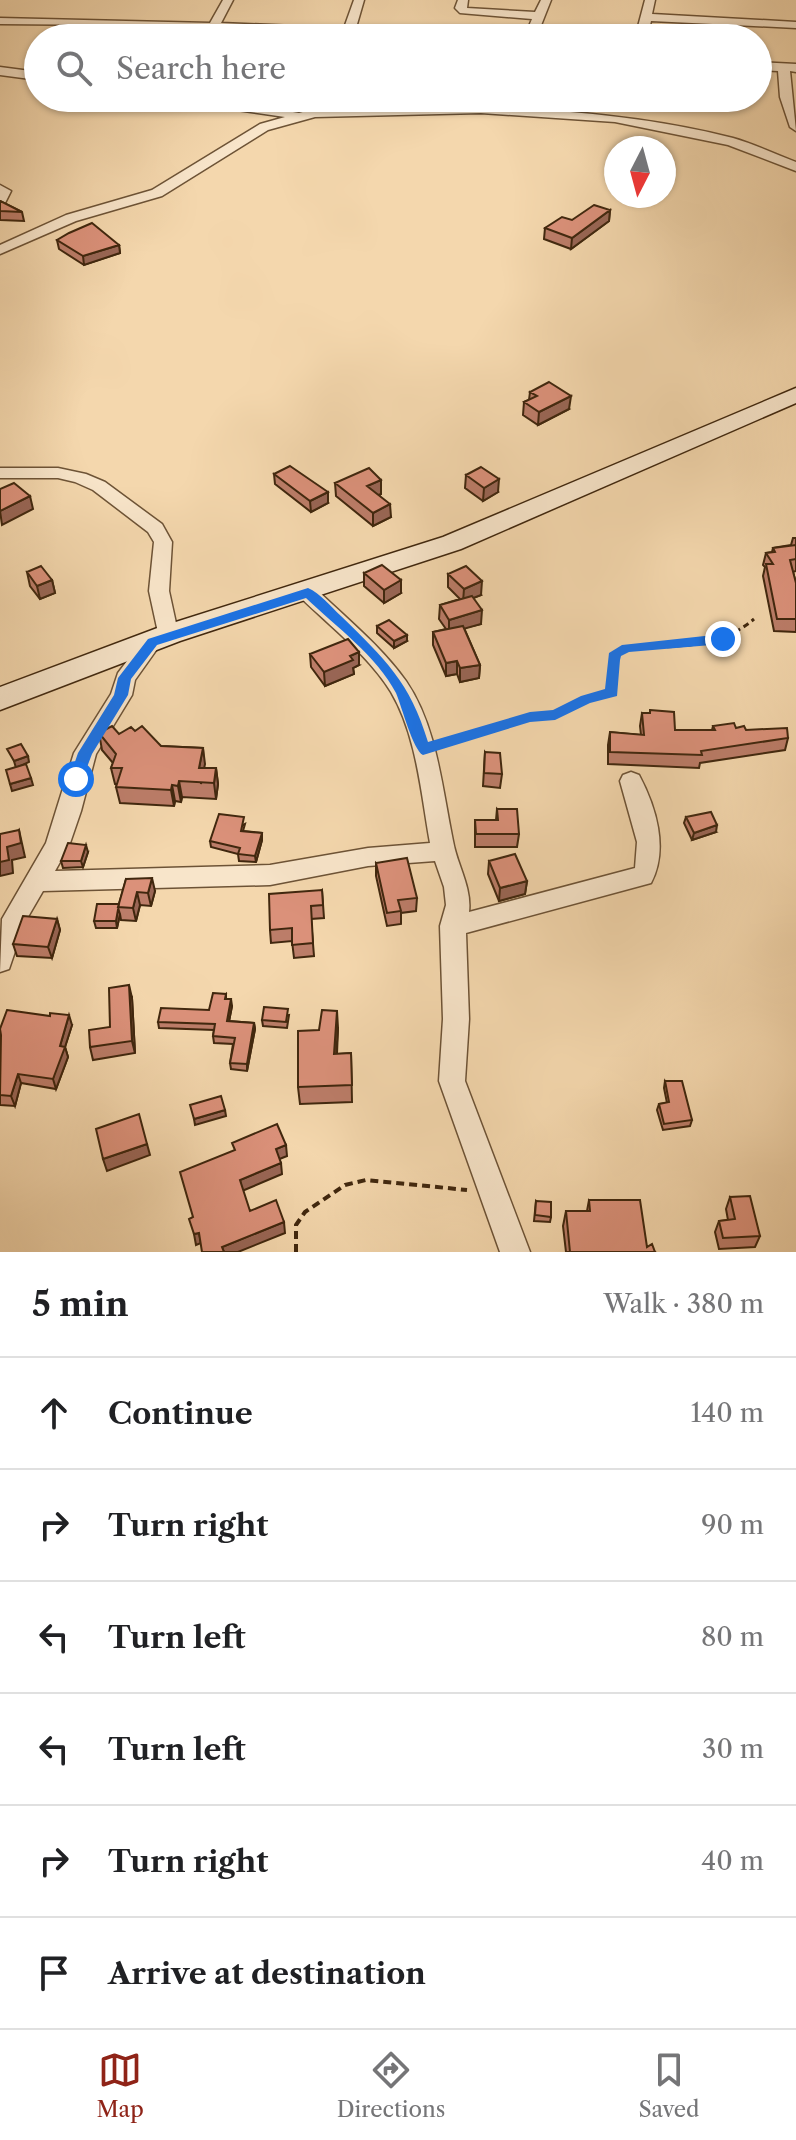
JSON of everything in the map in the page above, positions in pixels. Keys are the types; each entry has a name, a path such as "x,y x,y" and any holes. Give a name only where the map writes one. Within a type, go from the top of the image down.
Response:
{"street":[{"path":"215,24 228,0"},
{"path":"351,24 359,0"},
{"path":"463,0 460,8 464,11 539,16"},
{"path":"536,24 546,0"},
{"path":"645,24 650,0"},
{"path":"647,17 796,25"},
{"path":"0,21 160,24"},
{"path":"790,68 786,97 796,127"},
{"path":"0,71 24,74"},
{"path":"277,112 298,115"},
{"path":"0,250 71,218 157,193 264,127 298,115 356,112"},
{"path":"526,112 615,118 719,138 796,167"},
{"path":"0,189 4,191 0,200"},
{"path":"0,699 161,639 354,579 553,504 649,458 796,395"},
{"path":"0,473 58,473 99,486 155,528 163,542 159,591 161,639 125,678 121,695 85,753 57,846 14,919 0,961"},
{"path":"308,593 375,657 399,687 413,715 458,905 452,926 452,988 456,1019 452,1081 515,1252"},
{"path":"452,926 493,918 548,900 643,876 649,868 649,848 631,781"},
{"path":"37,881 270,875 368,857 443,851"}],"path":[{"path":"423,749 530,717 555,715 586,699 612,692 613,660 616,653 627,648 723,639 743,632 754,619"},
{"path":"296,1252 296,1225 305,1212 327,1194 354,1181 458,1187 470,1191"}],"building":[{"path":"0,201 22,212 0,211"},
{"path":"594,205 610,210 572,238 545,228 562,217 572,220"},
{"path":"92,223 119,245 83,256 57,240 69,233"},
{"path":"549,382 571,396 539,412 524,402 537,396 530,392"},
{"path":"290,466 328,492 310,501 274,474"},
{"path":"481,467 499,479 484,488 466,475"},
{"path":"369,468 381,480 367,486 390,504 373,513 335,483"},
{"path":"14,483 30,496 0,511 0,489"},
{"path":"796,545 796,559 790,560 796,583 796,619 777,619 766,564 773,564 766,553 775,552 773,548"},
{"path":"382,565 401,580 384,590 364,573"},
{"path":"41,566 52,580 37,586 27,572"},
{"path":"466,566 482,581 464,589 448,574"},
{"path":"472,596 482,610 449,620 440,605"},
{"path":"389,620 407,635 394,641 377,626"},
{"path":"463,626 480,665 460,668 457,661 446,663 433,632"},
{"path":"348,639 359,652 350,656 353,660 324,672 310,654"},
{"path":"650,710 674,712 675,730 715,730 713,726 734,723 736,728 744,726 746,730 787,728 788,738 701,751 702,755 610,752 610,732 644,735 642,713 650,713"},
{"path":"112,726 119,734 131,727 135,731 142,726 161,746 203,748 199,768 216,768 214,783 179,781 178,786 172,785 171,790 116,787 122,768 111,768 116,754 99,733"},
{"path":"21,744 28,756 14,761 7,749"},
{"path":"485,752 500,753 502,774 484,773"},
{"path":"26,764 31,778 10,784 6,770"},
{"path":"497,809 517,809 519,834 476,834 475,820 498,820"},
{"path":"711,812 717,825 694,833 686,817"},
{"path":"219,814 244,817 241,831 262,833 255,856 238,854 240,848 210,841"},
{"path":"19,830 21,843 7,847 9,860 0,862 0,834"},
{"path":"68,843 86,845 81,861 61,861"},
{"path":"515,854 527,881 500,888 489,861"},
{"path":"407,858 417,898 398,900 401,911 387,913 376,863"},
{"path":"152,878 148,893 137,892 133,908 118,907 126,879"},
{"path":"322,890 323,905 311,906 313,943 292,945 292,928 270,930 269,894"},
{"path":"97,904 119,904 116,921 94,921"},
{"path":"23,916 57,919 48,947 13,944"},
{"path":"129,985 132,1041 90,1047 89,1030 110,1027 109,988"},
{"path":"213,993 226,994 225,999 231,999 227,1021 254,1023 247,1064 230,1063 235,1038 213,1036 215,1024 158,1022 161,1008 209,1010"},
{"path":"264,1007 288,1009 286,1022 262,1020"},
{"path":"7,1010 50,1016 50,1013 69,1015 60,1046 65,1047 53,1079 18,1074 11,1096 0,1095 0,1029"},
{"path":"322,1010 337,1011 334,1054 351,1053 352,1085 298,1087 298,1031 319,1030"},
{"path":"665,1081 682,1081 692,1120 664,1124 659,1104 669,1102"},
{"path":"221,1096 225,1110 194,1119 190,1105"},
{"path":"139,1114 147,1144 103,1159 96,1129"},
{"path":"277,1124 286,1145 276,1149 281,1163 240,1180 250,1211 276,1200 284,1222 222,1247 224,1252 202,1252 199,1233 194,1234 189,1219 193,1217 180,1172 235,1150 232,1143"},
{"path":"750,1196 760,1236 723,1238 719,1221 735,1219 730,1197"},
{"path":"589,1200 640,1200 647,1247 652,1244 655,1252 570,1252 566,1211 590,1211"},
{"path":"536,1201 551,1202 551,1217 535,1215"}],"route":[{"path":"76,779 85,753 121,695 125,678 135,660 152,642 308,593 375,657 399,687 413,715 423,749 530,717 555,715 586,699 612,692 613,660 616,653 627,648 723,639"}]}
